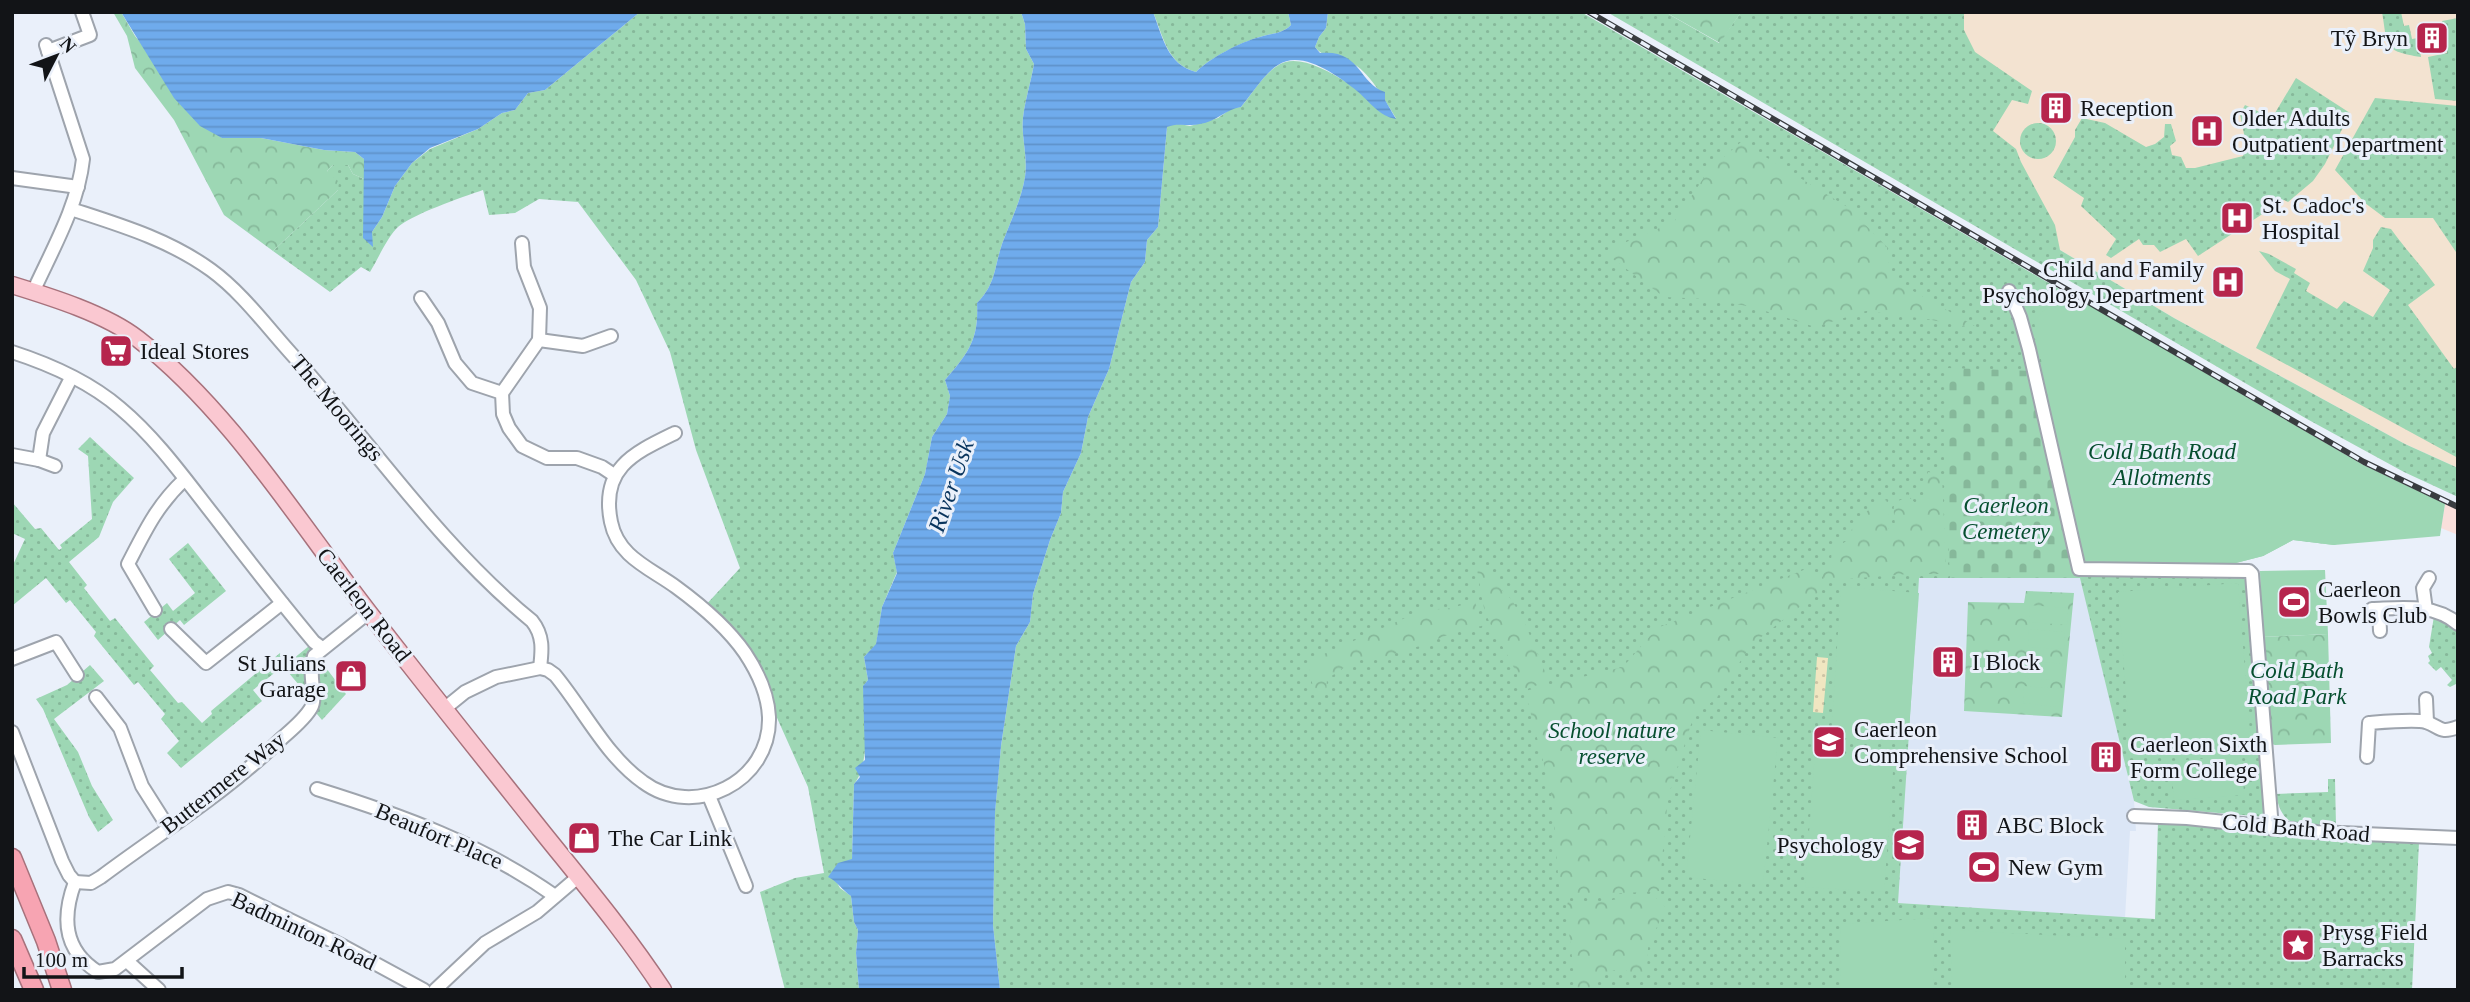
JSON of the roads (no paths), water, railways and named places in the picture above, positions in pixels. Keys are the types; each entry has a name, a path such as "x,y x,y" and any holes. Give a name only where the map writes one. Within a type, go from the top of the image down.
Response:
{"highway":[{"path":"12,858 46,941 61,990"},
{"path":"12,885 61,990"},
{"path":"12,939 34,990"}],"main road":[{"name":"Caerleon Road","path":"12,285 123,329 153,351 192,389 237,439 444,709 579,877 663,990"}],"street":[{"path":"33,292 71,209 83,159 47,48 90,35 82,12"},
{"path":"12,178 78,187"},
{"name":"The Moorings","path":"71,209 161,240 212,271 236,292 333,400 441,534 470,566 533,621 543,649 540,668"},
{"path":"522,243 524,267 540,308 539,340 502,393 503,414 522,446 547,458 577,458 603,467 614,475"},
{"path":"2009,291 2029,349 2079,569 2249,571 2252,575 2273,829"},
{"path":"421,298 438,323 455,363 472,383 502,393"},
{"path":"539,340 565,345 589,345 611,336"},
{"path":"589,345 592,360"},
{"path":"12,352 71,377 118,407 144,430 282,603 322,648 369,612"},
{"path":"39,460 43,433 71,377"},
{"path":"444,709 481,683 496,677 540,668 555,676 615,755 644,783 660,792 679,797 709,796 726,789 744,776 763,748 769,719 765,691 746,654 721,624 674,585 634,559 622,547 615,536 609,508 614,475 635,454 675,433"},
{"path":"12,455 55,466"},
{"path":"155,610 128,564 152,515 170,492 185,479"},
{"path":"2426,610 2423,588 2428,578"},
{"path":"171,629 206,663 282,603"},
{"path":"2380,631 2376,609 2426,610 2449,616 2458,624"},
{"path":"12,659 56,642 77,675"},
{"name":"Buttermere Way","path":"75,882 91,883 101,877 251,767 304,717 313,706 310,667 314,656 322,648"},
{"path":"96,697 120,727 142,786 168,827"},
{"path":"2426,699 2427,722"},
{"path":"2368,757 2369,723 2427,722 2435,728 2446,730 2458,727"},
{"path":"12,732 40,798 62,861 75,882"},
{"name":"Beaufort Place","path":"317,789 395,813 486,854 522,873 555,896"},
{"path":"709,796 746,886"},
{"name":"Cold Bath Road","path":"2134,816 2187,818 2273,829 2458,838"},
{"path":"439,989 485,943 537,912 579,877"},
{"name":"Badminton Road","path":"75,882 66,911 68,935 82,961 98,972 115,969 207,899 228,892 341,945 424,990"},
{"path":"127,961 159,990"}],"water":[{"path":"121,12 640,12 545,90 528,93 515,110 502,113 478,129 430,148 412,163 395,186 382,217 372,232 373,247 363,238 364,159 355,152 324,150 261,138 222,138 200,126 174,98"},
{"name":"River Usk","path":"1021,12 1153,12 1172,56 1178,63 1196,72 1209,61 1235,47 1288,28 1291,25 1288,12 1328,12 1326,28 1315,47 1320,53 1333,53 1351,61 1369,82 1385,92 1385,100 1396,119 1380,112 1340,78 1319,66 1298,60 1288,61 1273,69 1241,107 1206,123 1167,127 1158,227 1147,240 1145,262 1131,282 1109,369 1088,417 1081,453 1063,492 1061,513 1033,594 1030,622 1016,646 1001,746 995,813 993,925 1000,990 859,990 856,953 858,930 854,922 851,896 828,877 838,863 852,859 854,784 860,777 855,768 865,760 863,686 868,680 864,657 876,644 882,607 897,573 893,553 925,474 932,437 947,414 950,396 945,380 960,362 974,337 977,303 991,282 1023,186 1026,161 1023,118 1034,64 1026,49 1025,24"}],"railway":[{"path":"1589,12 2364,462 2458,507"}],"place":[{"name":"Tŷ Bryn","path":"2432,38"},
{"name":"Reception","path":"2056,108"},
{"name":"Older Adults Outpatient Department","path":"2207,131"},
{"name":"St. Cadoc's Hospital","path":"2237,218"},
{"name":"Child and Family Psychology Department","path":"2228,282"},
{"name":"Ideal Stores","path":"116,351"},
{"name":"Caerleon Bowls Club","path":"2294,602"},
{"name":"I Block","path":"1948,662"},
{"name":"St Julians Garage","path":"351,676"},
{"name":"Caerleon Comprehensive School","path":"1829,742"},
{"name":"Caerleon Sixth Form College","path":"2106,757"},
{"name":"ABC Block","path":"1972,825"},
{"name":"The Car Link","path":"584,838"},
{"name":"Psychology","path":"1909,845"},
{"name":"New Gym","path":"1984,867"},
{"name":"Prysg Field Barracks","path":"2298,945"}],"park label":[{"name":"Cold Bath Road Allotments","path":"2162,464"},
{"name":"Caerleon Cemetery","path":"2006,518"},
{"name":"Cold Bath Road Park","path":"2297,683"},
{"name":"School nature reserve","path":"1612,743"}]}
